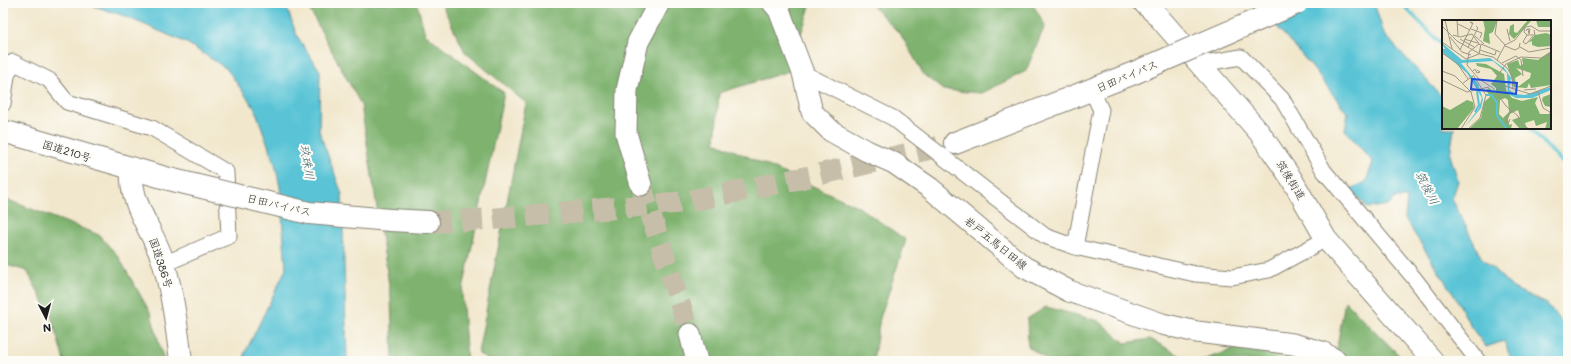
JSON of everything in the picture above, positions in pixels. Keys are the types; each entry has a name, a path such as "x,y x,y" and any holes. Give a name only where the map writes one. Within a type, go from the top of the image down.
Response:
{"highway":[{"name":"日田バイパス","path":"955,143 1092,91 1297,3"},
{"name":"国道210号","path":"3,131 132,170"},
{"name":"日田バイパス","path":"132,170 309,212 428,222"},
{"name":"国道386号","path":"132,170 131,180 136,204 149,228 164,264 171,293 181,361"}],"main road":[{"path":"641,185 626,133 627,90 638,42 659,3"},
{"name":"岩戸五馬日田線","path":"773,3 779,10 803,73 812,112 831,131 867,151 894,163 930,188 1024,267 1069,291 1162,324 1197,332 1293,344 1322,352 1337,361"},
{"name":"筑後街道","path":"1144,3 1156,14 1259,132 1291,178 1326,239 1433,361"},
{"path":"690,334 697,361"}],"street":[{"path":"1200,64 1240,57 1282,99 1324,171 1414,278 1478,361"},
{"path":"3,104 10,69 49,80 67,102 152,128 226,172 229,236 164,264"},
{"path":"803,73 893,118 1045,236 1074,247 1195,274 1232,277 1269,270 1326,239"},
{"path":"1074,247 1101,110 1092,91"}],"green space":[{"path":"306,3 417,3 425,34 504,93 462,294 467,361 393,361 391,298 361,105"},
{"path":"441,3 811,3 789,71 719,93 715,142 857,206 906,240 880,318 873,361 489,361 478,353 526,103 465,52"},
{"path":"870,3 1032,3 1045,25 1026,71 982,93 943,90 924,75 901,35"},
{"path":"3,200 8,200 99,235 118,256 151,314 164,361 64,361 52,318 27,271 3,264"},
{"path":"1345,301 1405,361 1200,361 1235,349 1336,352"},
{"path":"1046,307 1099,321 1125,343 1150,339 1190,361 1048,361 1028,346 1027,319"}],"water":[{"name":"玖珠川","path":"84,3 285,3 297,36 320,71 319,131 342,194 347,361 245,361 245,353 286,269 280,187 275,164 255,109 227,69 187,43 122,15"},
{"name":"筑後川","path":"1256,3 1374,3 1384,34 1442,97 1442,129 1454,129 1450,155 1458,181 1452,199 1481,257 1513,288 1547,304 1568,329 1568,361 1512,361 1504,341 1486,347 1471,327 1457,300 1405,219 1407,198 1394,198 1390,205 1368,208 1350,189 1366,182 1373,162 1345,130 1348,114 1308,62"}],"waterway":[{"path":"1401,3 1442,45"},
{"path":"1530,129 1568,168"}],"tunnel":[{"path":"428,222 491,219 685,202 812,176 955,143"},
{"path":"641,185 690,334"}]}
